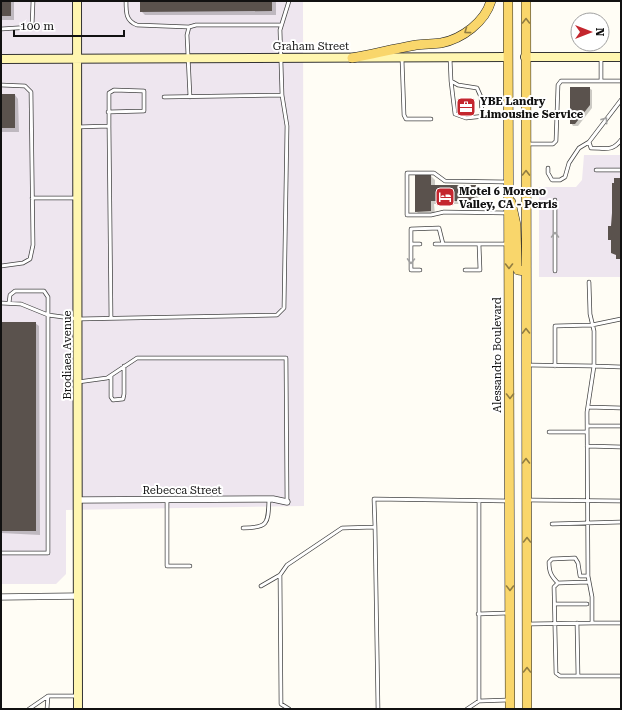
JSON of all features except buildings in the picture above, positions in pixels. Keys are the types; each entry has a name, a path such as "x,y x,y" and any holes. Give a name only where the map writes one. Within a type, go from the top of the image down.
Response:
{"main road":[{"path":"352,58 419,45 441,43 454,39 467,32 481,18 490,1"},
{"name":"Alessandro Boulevard","path":"508,1 510,705"},
{"path":"526,1 525,272 527,709"},
{"name":"Graham Street","path":"508,57 525,57"},
{"path":"508,193 516,225 516,267 518,270 525,272"},
{"path":"510,501 526,500"}],"street":[{"name":"Brodiaea Avenue","path":"77,1 78,709"},
{"name":"Graham Street","path":"1,60 508,57"},
{"name":"Graham Street","path":"525,57 621,57"},
{"name":"Rebecca Street","path":"78,500 270,499 287,502"},
{"path":"1,597 78,596"}],"lane":[{"path":"1,29 32,27 33,1"},
{"path":"126,1 126,16 130,22 137,25 281,25"},
{"path":"1,303 21,304 48,315 78,318 277,315 284,308 286,126 282,95 281,25 287,13 289,1"},
{"path":"189,26 187,35 190,59 190,97"},
{"path":"602,57 602,81"},
{"path":"402,58 404,115 406,119 431,119"},
{"path":"450,58 455,114 466,118 508,116"},
{"path":"451,81 458,85 477,88 482,113 485,116"},
{"path":"526,144 553,144 556,141 558,83 569,81 621,81"},
{"path":"1,85 25,86 31,92 33,245 30,259 23,263 1,266"},
{"path":"108,112 144,111 144,91 114,90 109,93 108,112 111,318"},
{"path":"164,97 282,95"},
{"path":"548,168 548,174 552,180 560,180 564,177 569,163 579,148 589,142 621,100"},
{"path":"77,127 109,126"},
{"path":"589,142 590,148 612,148 616,147 621,140"},
{"path":"596,170 621,170"},
{"path":"508,182 445,181 434,173 407,173 407,215 431,215 444,212 508,213"},
{"path":"32,198 78,198"},
{"path":"555,200 555,271"},
{"path":"420,270 411,270 411,229 439,228 443,244"},
{"path":"411,244 420,244"},
{"path":"435,244 508,244"},
{"path":"465,270 480,270 479,244"},
{"path":"589,282 592,325 594,331 594,366 588,407 587,426 588,582 592,597 592,623"},
{"path":"1,553 48,553 48,296 44,291 15,291 10,295 9,303"},
{"path":"555,366 555,326 592,325 621,319"},
{"path":"78,382 107,378 137,358 286,358 287,502"},
{"path":"526,365 621,367"},
{"path":"111,376 111,398 113,400 123,399 124,366"},
{"path":"588,407 621,408"},
{"path":"587,426 621,426"},
{"path":"549,432 587,432"},
{"path":"587,446 621,447"},
{"path":"243,528 259,528 264,525 268,519 270,499"},
{"path":"378,709 374,499 510,501"},
{"path":"167,500 167,566 190,566"},
{"path":"526,500 621,501"},
{"path":"479,501 479,701"},
{"path":"552,524 621,522"},
{"path":"261,586 280,575 287,565 342,528 375,527"},
{"path":"558,583 550,575 549,562 552,559 575,558 578,563 580,576 588,576"},
{"path":"280,575 281,704 289,709"},
{"path":"588,582 558,583 554,587 556,673 560,676 621,676"},
{"path":"555,604 587,604"},
{"path":"478,614 510,613"},
{"path":"577,623 578,676"},
{"path":"527,624 621,623"},
{"path":"29,709 48,696 78,696"},
{"path":"47,709 48,696"},
{"path":"467,709 479,701 510,705"}],"shaded area":[{"path":"1,1 303,1 304,506 66,510 66,574 56,584 1,584"},
{"path":"584,155 621,155 621,277 539,277 539,187 576,187 582,180"}],"place":[{"name":"YBE Landry Limousine Service","path":"466,107"},
{"name":"Motel 6 Moreno Valley, CA - Perris","path":"445,197"}]}
